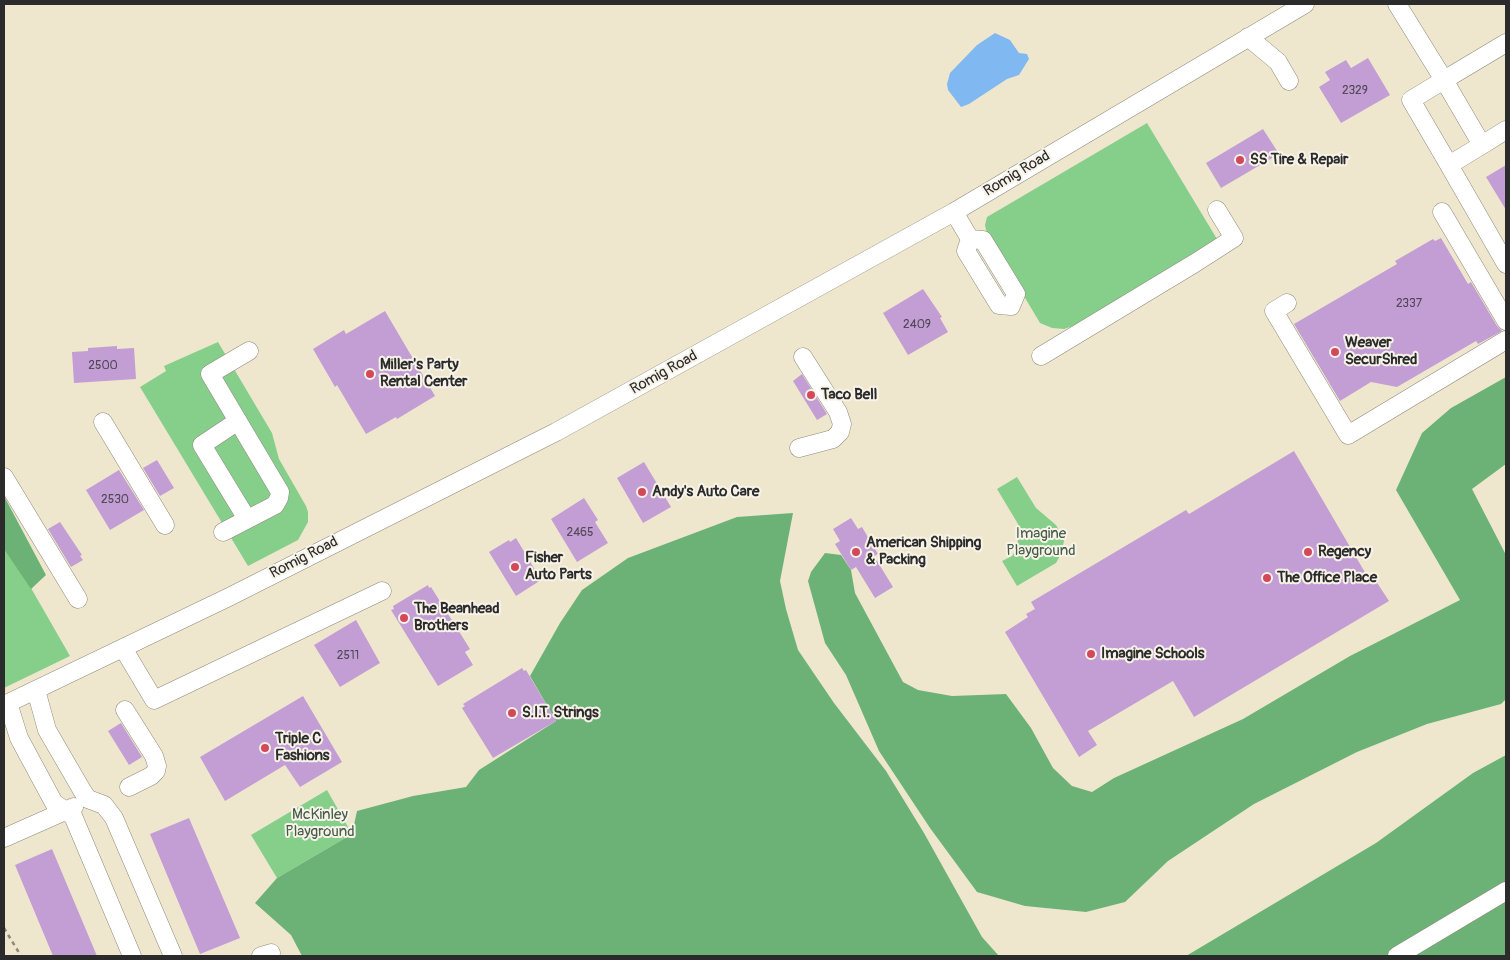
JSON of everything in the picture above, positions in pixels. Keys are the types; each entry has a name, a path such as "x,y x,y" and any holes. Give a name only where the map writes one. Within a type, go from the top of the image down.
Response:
{"street":[{"name":"Romig Road","path":"6,704 220,601 556,432 954,212 1305,4"},
{"path":"1397,4 1482,145"},
{"path":"1248,37 1278,62 1289,81"},
{"path":"1506,43 1411,100 1506,264"},
{"path":"1449,165 1506,130"},
{"path":"1041,356 1234,238 1217,210"},
{"path":"954,212 970,239"},
{"path":"1442,212 1506,321"},
{"path":"1287,303 1274,311 1348,434 1506,340"},
{"path":"223,532 275,505 280,498 280,492 210,374 249,351"},
{"path":"799,448 833,439 840,432 842,424 838,412 803,357"},
{"path":"238,421 202,445 247,520"},
{"path":"103,422 165,525"},
{"path":"4,477 78,599"},
{"path":"123,648 154,700 382,591"},
{"path":"36,690 46,730 88,799 104,805 114,818 173,956"},
{"path":"6,704 19,738 54,803 73,816 132,956"},
{"path":"125,710 154,756 157,766 156,771 151,776 129,787"},
{"path":"4,838 66,811 88,799"},
{"path":"1397,956 1506,891"}],"path":[{"path":"4,928 21,956"}],"green space":[{"path":"1147,123 1217,239 1073,326 1064,329 1052,328 1040,323 987,234 985,225 987,217"},
{"path":"218,342 272,433 279,459 308,512 308,522 298,540 248,566 140,387 166,371 164,366"},
{"path":"1506,377 1506,464 1472,489 1506,555 1506,699 1501,704 1427,724 1357,752 1254,804 1168,861 1125,902 1086,912 1025,906 977,892 930,828 879,751 846,675 825,643 808,581 811,572 825,553 841,555 851,570 855,593 903,682 918,690 952,696 1006,694 1031,728 1053,768 1072,786 1092,792 1114,778 1243,719 1350,656 1460,600 1396,490 1422,433 1451,408"},
{"name":"Imagine Playground","path":"1017,477 1036,508 1056,525 1064,541 1061,554 1056,563 1017,586 1002,561 1012,556 1016,549 1020,531 1018,524 997,489"},
{"path":"4,496 46,575 31,589 4,549"},
{"path":"793,513 780,581 798,650 834,703 886,771 924,833 982,937 999,956 302,956 291,935 255,903 277,878 352,834 357,811 413,796 466,787 479,770 556,721 530,676 560,623 582,590 628,558 737,517"},
{"path":"4,541 70,656 4,688"},
{"path":"1506,755 1506,956 1186,956 1376,843 1473,773"},
{"name":"McKinley Playground","path":"327,790 352,834 277,878 251,835"}],"water":[{"path":"995,33 1010,40 1019,53 1027,54 1029,59 1019,75 1007,79 969,104 961,107 948,90 947,84 950,73 977,45"}],"building":[{"path":"1368,58 1390,95 1341,123 1319,87 1330,80 1325,72 1346,60 1351,68"},
{"path":"1263,129 1279,154 1221,188 1206,163"},
{"path":"1506,165 1506,210 1486,177"},
{"path":"1441,238 1468,284 1471,282 1497,326 1502,331 1478,344 1476,341 1397,387 1371,382 1340,401 1294,324 1397,264 1395,261 1433,239 1435,241"},
{"path":"923,289 942,317 940,318 948,332 908,355 883,313"},
{"path":"385,311 435,396 397,419 396,417 366,434 313,349 344,330 346,334"},
{"path":"117,346 117,349 134,348 136,379 74,383 72,352 88,351 88,348"},
{"path":"802,374 827,414 817,420 793,381"},
{"path":"1294,451 1370,581 1374,578 1389,601 1194,717 1173,681 1088,731 1097,745 1079,757 1005,632 1028,617 1026,614 1035,609 1031,602 1186,510 1189,514"},
{"path":"157,460 174,488 160,496 143,468"},
{"path":"644,462 671,507 643,523 617,478"},
{"path":"119,470 144,510 110,530 86,490"},
{"path":"584,498 598,520 595,522 608,543 577,562 551,519"},
{"path":"851,518 858,529 862,527 878,554 874,556 893,587 875,598 856,567 851,570 835,544 840,541 833,529"},
{"path":"60,522 82,555 80,556 83,560 71,567 48,529"},
{"path":"516,538 541,580 516,596 489,552"},
{"path":"428,585 470,649 465,652 473,665 438,686 391,610 394,609 393,606"},
{"path":"356,620 380,663 340,687 314,645"},
{"path":"522,668 524,671 526,670 556,721 493,758 462,708 465,706 463,704"},
{"path":"303,696 342,762 300,787 285,765 225,801 200,757"},
{"path":"121,723 142,757 129,765 108,731"},
{"path":"189,818 240,938 200,954 150,834"},
{"path":"52,849 97,956 53,956 15,865"}],"place":[{"name":"SS Tire & Repair","path":"1240,160"},
{"name":"Weaver SecurShred","path":"1335,352"},
{"name":"Miller's Party Rental Center","path":"370,374"},
{"name":"Taco Bell","path":"811,395"},
{"name":"Andy's Auto Care","path":"642,492"},
{"name":"American Shipping & Packing","path":"856,552"},
{"name":"Regency","path":"1308,552"},
{"name":"Fisher Auto Parts","path":"515,567"},
{"name":"The Office Place","path":"1267,578"},
{"name":"The Beanhead Brothers","path":"404,618"},
{"name":"Imagine Schools","path":"1091,654"},
{"name":"S.I.T. Strings","path":"512,713"},
{"name":"Triple C Fashions","path":"265,748"}]}
